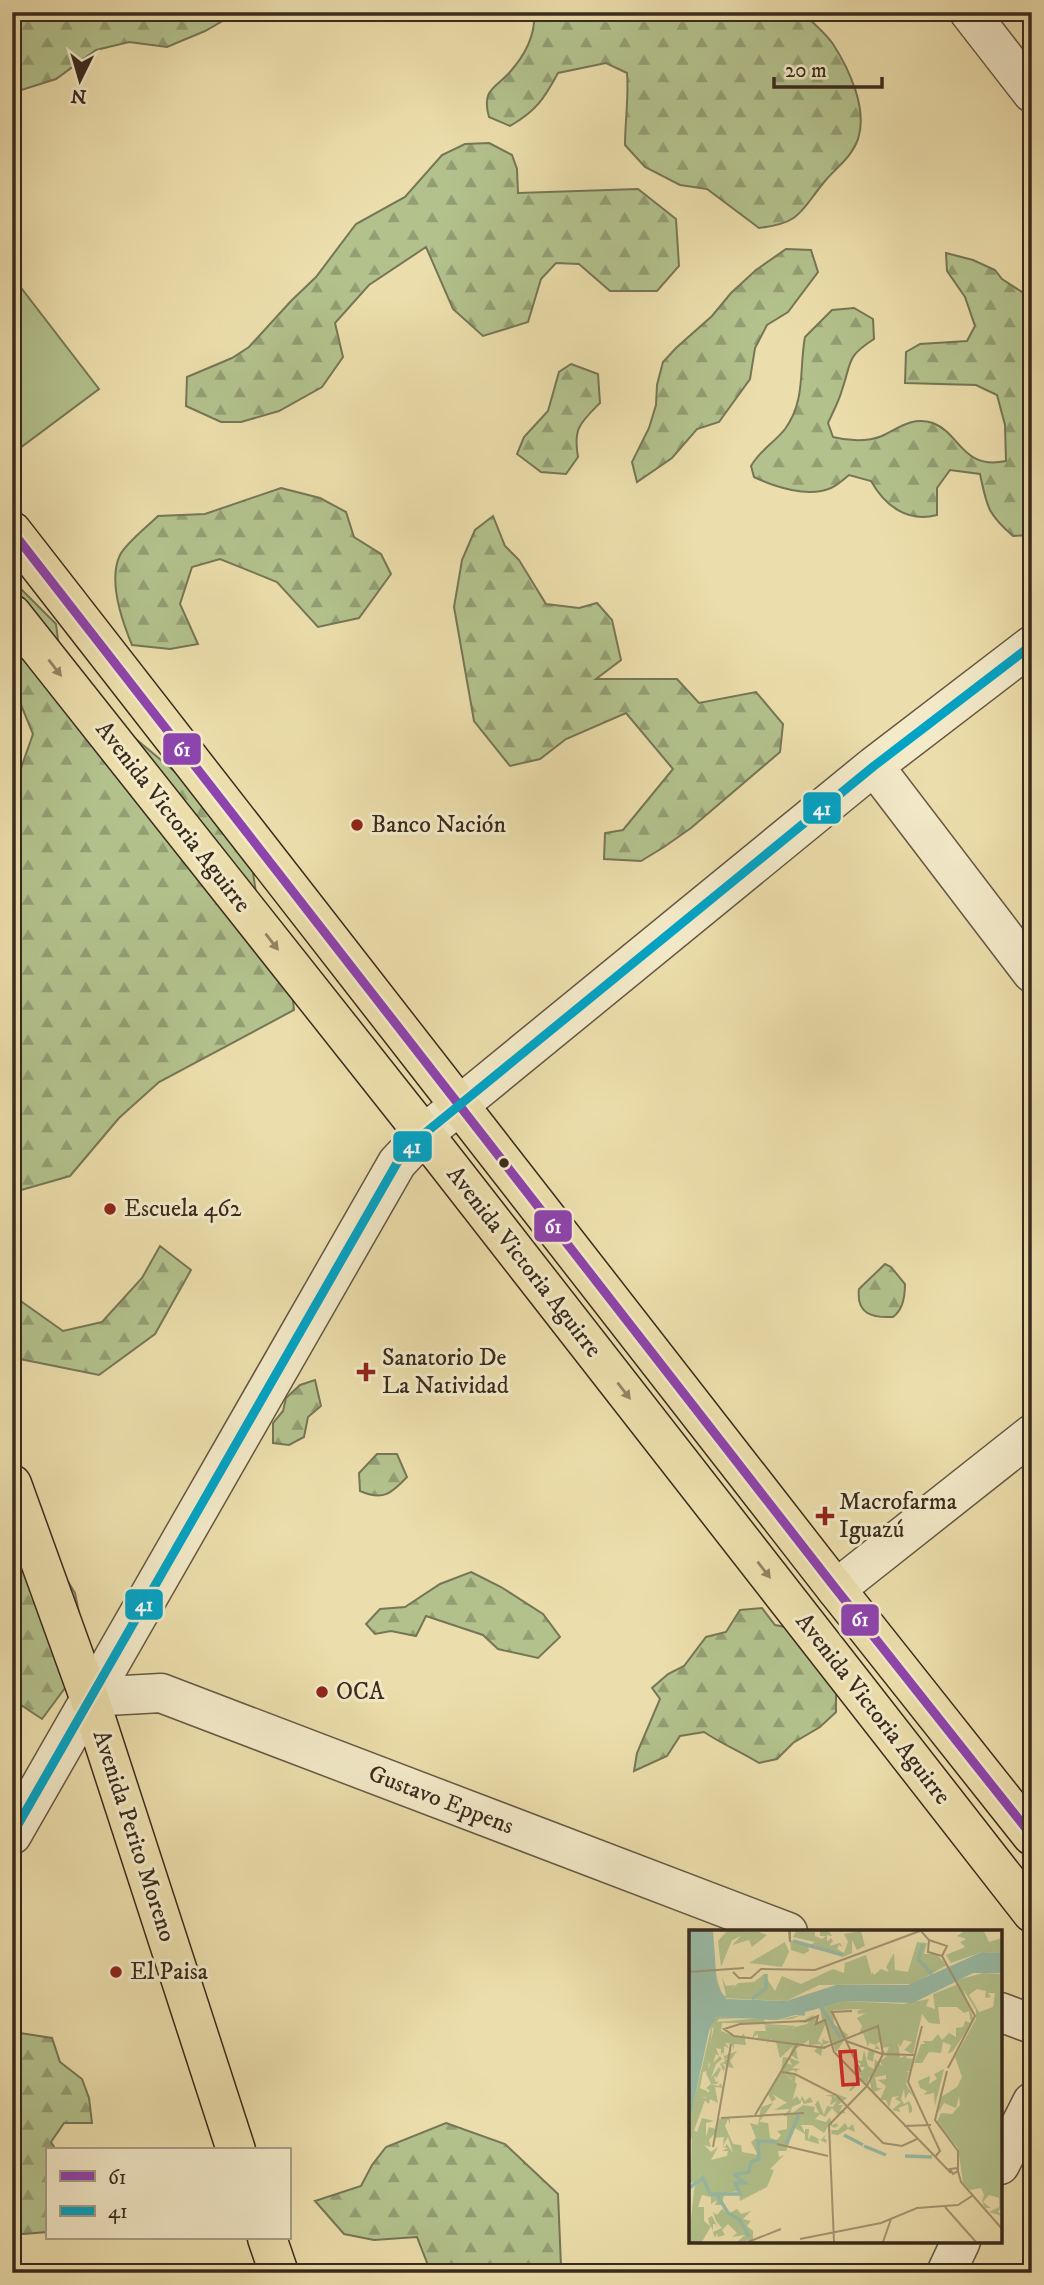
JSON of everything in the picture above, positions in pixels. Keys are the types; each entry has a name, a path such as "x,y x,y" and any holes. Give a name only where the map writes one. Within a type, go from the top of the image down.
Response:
{"main road":[{"name":"Avenida Victoria Aguirre","path":"12,531 836,1589 1032,1836"},
{"name":"Avenida Victoria Aguirre","path":"12,614 424,1134 1032,1913"},
{"name":"Avenida Perito Moreno","path":"12,1484 89,1697 235,2148"},
{"path":"268,2240 279,2273"}],"street":[{"path":"969,12 1032,93"},
{"path":"12,1835 397,1163 424,1134 874,766 1032,645"},
{"path":"874,766 1032,973"},
{"path":"836,1589 1032,1434"},
{"name":"Gustavo Eppens","path":"89,1697 161,1693 785,1930"},
{"path":"1002,2013 1032,2024"},
{"path":"1002,2161 1032,2102"},
{"path":"946,2273 960,2243"}],"green space":[{"path":"12,12 238,12 205,31 167,47 129,42 96,50 56,79 12,93"},
{"path":"534,12 803,12 833,44 851,77 861,115 858,139 848,157 799,214 784,223 759,228 707,189 680,185 645,167 625,145 627,73 606,63 558,73 538,104 510,126 489,117 488,95 525,52 533,29"},
{"path":"489,143 512,155 517,169 518,193 638,189 676,219 679,266 657,291 610,291 579,264 556,263 541,279 528,322 483,336 453,309 426,247 369,285 335,323 343,357 322,387 279,411 241,422 221,422 186,406 187,377 232,358 249,347 316,277 356,224 405,197 442,155 465,144"},
{"path":"786,249 811,250 818,272 788,312 767,325 755,348 750,379 719,422 697,429 672,458 637,482 632,462 649,428 663,362 756,270"},
{"path":"946,253 973,260 995,270 1002,279 1025,294 1032,317 1032,535 1013,536 998,521 987,502 980,474 950,470 937,488 937,515 926,517 916,517 898,510 883,498 871,481 849,475 831,488 812,492 782,488 754,477 751,466 792,418 801,384 805,337 832,310 854,308 873,319 874,339 851,360 828,423 833,437 870,439 906,424 925,421 942,428 971,456 991,462 1006,461 1005,425 997,395 976,385 905,383 906,352 920,344 967,341 975,326 965,297 947,271"},
{"path":"12,276 99,389 12,454"},
{"path":"571,364 598,374 600,403 587,416 577,432 578,457 566,474 541,472 517,454 524,437 548,411 559,372"},
{"path":"281,488 320,498 346,512 354,537 381,554 391,574 359,618 318,627 277,582 220,559 192,567 180,604 198,644 170,649 132,645 121,613 115,576 120,555 127,545 158,516 205,514"},
{"path":"493,516 505,546 519,560 546,604 579,608 597,603 612,620 621,660 596,679 677,679 699,703 756,692 783,724 780,752 691,828 641,861 604,859 605,833 623,830 673,769 626,713 566,739 540,759 510,766 474,721 454,607 462,560 475,530"},
{"path":"12,580 56,624 63,678 247,832 256,893 289,964 294,1010 159,1082 119,1118 70,1176 21,1190 12,1203 12,779 20,771 33,734 12,683"},
{"path":"160,1246 191,1270 155,1334 99,1375 20,1359 12,1350 12,1295 63,1331 102,1322 142,1278"},
{"path":"885,1264 891,1267 905,1284 901,1306 893,1317 872,1315 860,1304 859,1289"},
{"path":"315,1380 321,1406 308,1417 304,1437 289,1445 273,1443 273,1423 283,1411 286,1398 300,1385"},
{"path":"377,1454 397,1454 407,1477 391,1492 381,1495 360,1491 359,1473"},
{"path":"46,1545 75,1593 88,1657 42,1719 12,1699 12,1562"},
{"path":"471,1572 501,1587 543,1614 560,1637 538,1658 498,1649 483,1635 426,1616 416,1636 391,1631 375,1634 366,1624 380,1609 405,1607 440,1584"},
{"path":"762,1608 775,1625 801,1630 836,1685 836,1712 820,1727 793,1743 777,1759 759,1763 704,1732 680,1736 667,1756 634,1771 637,1753 660,1699 652,1688 668,1674 684,1666 706,1637 726,1632 740,1610"},
{"path":"20,2033 52,2038 60,2062 82,2079 89,2098 92,2123 64,2123 51,2142 55,2148 46,2148 46,2232 12,2235 12,2074 19,2069 12,2046"},
{"path":"446,2123 505,2144 558,2194 561,2266 584,2273 431,2273 417,2237 374,2240 344,2234 315,2201 361,2186 386,2147"}],"transit line":[{"name":"61","path":"12,531 836,1589 1032,1836"},
{"name":"41","path":"12,1835 397,1163 424,1134 874,766 1032,645"}],"place":[{"name":"Banco Nación","path":"357,825"},
{"name":"Escuela 462","path":"110,1209"},
{"name":"Sanatorio De La Natividad","path":"366,1372"},
{"name":"Macrofarma Iguazú","path":"825,1516"},
{"name":"OCA","path":"322,1692"},
{"name":"El Paisa","path":"116,1972"}]}
